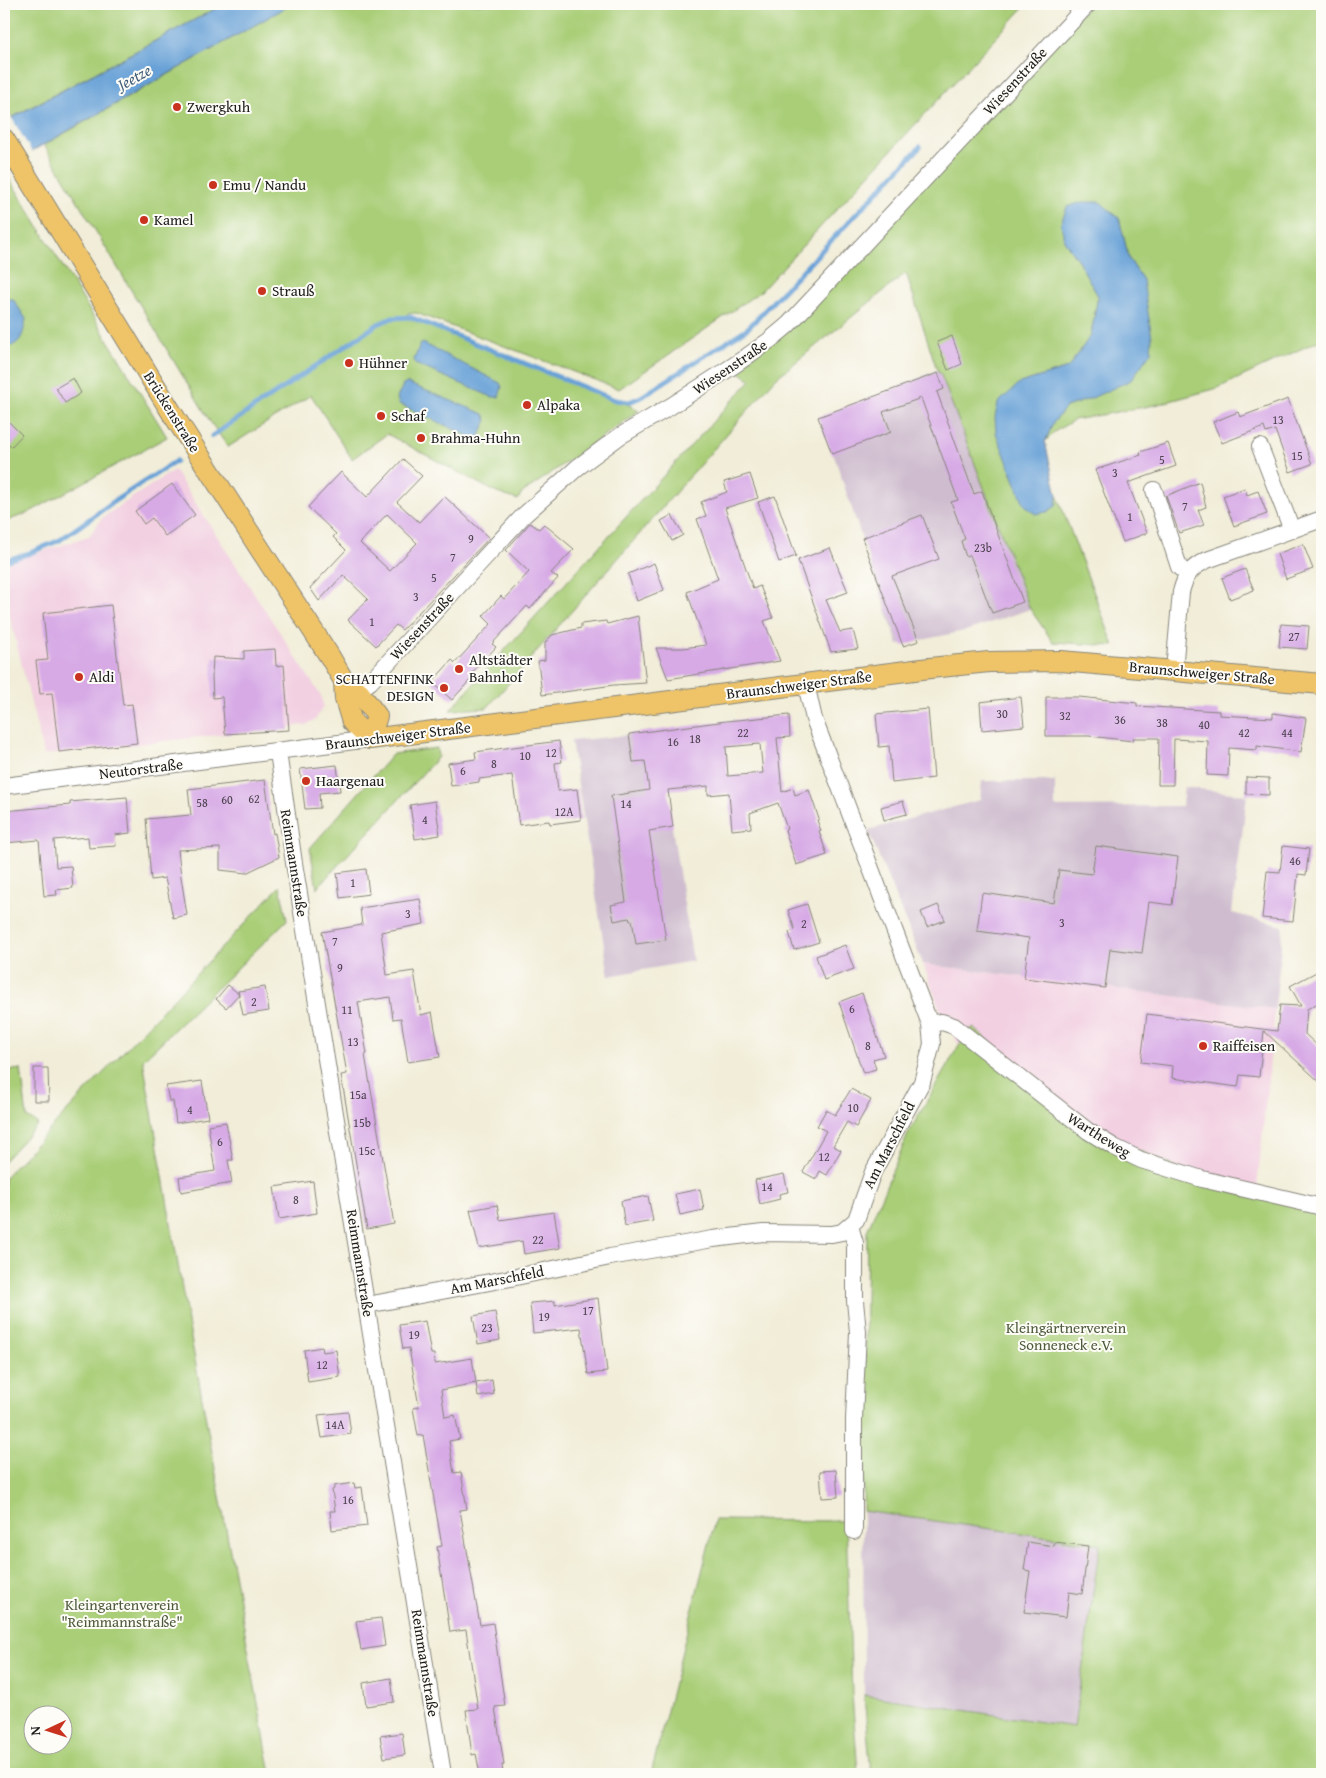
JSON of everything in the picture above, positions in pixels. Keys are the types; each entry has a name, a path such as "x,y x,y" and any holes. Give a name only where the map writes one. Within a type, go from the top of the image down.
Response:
{"main road":[{"name":"Brückenstraße","path":"4,140 172,414 330,657 349,690 377,716 370,739"},
{"name":"Braunschweiger Straße","path":"370,739 953,666 1025,661 1075,661 1322,684"}],"street":[{"name":"Wiesenstraße","path":"349,690 370,682 523,516 578,467 620,436 736,364 788,325 1088,4"},
{"path":"1260,448 1292,530"},
{"path":"1154,490 1179,567 1187,574"},
{"path":"1174,670 1181,592 1187,574 1193,567 1207,560 1322,519"},
{"name":"Am Marschfeld","path":"367,1306 619,1255 713,1239 763,1233 832,1234 842,1232 856,1220 873,1172 922,1082 932,1044 930,1024 814,719 806,684"},
{"name":"Braunschweiger Straße","path":"278,752 370,739"},
{"name":"Neutorstraße","path":"4,786 278,752"},
{"name":"Reimmannstraße","path":"278,752 294,863 443,1774"},
{"name":"Wartheweg","path":"930,1024 942,1022 954,1026 1088,1131 1123,1152 1141,1160 1202,1179 1322,1208"},
{"path":"850,1226 855,1243 855,1301 858,1332 854,1419 854,1531"}],"shaded area":[{"path":"937,370 941,375 1030,609 969,630 898,645 822,420"},
{"path":"174,470 321,696 323,706 316,719 306,725 44,755 4,593 4,564 89,536 103,517"},
{"path":"657,732 693,961 609,976 571,741"},
{"path":"982,781 1055,781 1055,807 1182,806 1184,787 1247,795 1232,913 1283,926 1275,1009 923,964 868,830 980,800"},
{"path":"923,964 1275,1009 1256,1198 1237,1194 1113,1139 1037,1082 973,1027 959,1045 942,1015"},
{"path":"863,1511 1100,1543 1074,1727 864,1695"}],"green space":[{"path":"4,4 224,4 12,117 4,104"},
{"path":"292,4 1027,4 761,291 619,389 416,313 407,314 410,318 627,404 639,411 521,494 518,500 497,493 387,434 352,459 311,395 228,447 211,423 44,145"},
{"path":"1091,4 1322,4 1322,339 1218,388 1155,405 1074,420 1054,432 1045,442 1053,423 1066,407 1092,398 1143,280 1129,259 1119,218 1064,240 1098,296 1091,335 1068,368 1020,383 1056,506 1057,495 1114,646 1053,642 1030,609 941,375 937,370 906,273 776,378 487,708 450,710 751,380 738,371"},
{"path":"4,170 167,437 28,513 4,522"},
{"path":"437,748 438,757 317,888 310,848 393,754"},
{"name":"Kleingartenverein \"Reimmannstraße\"","path":"280,886 287,920 143,1060 186,1311 271,1774 4,1774 4,1178"},
{"name":"Kleingärtnerverein Sonneneck e.V.","path":"973,1027 1037,1082 1113,1139 1237,1194 1322,1211 1322,1774 871,1774 864,1695 1074,1727 1100,1544 863,1511 867,1231 908,1134 959,1045"},
{"path":"21,1069 27,1117 38,1124 4,1161 4,1071"},
{"path":"715,1520 846,1521 852,1694 858,1774 651,1774"}],"water":[{"name":"Jeetze","path":"224,4 292,4 4,167 4,122"},
{"path":"1082,202 1100,202 1119,218 1129,259 1143,280 1152,338 1151,352 1131,380 1092,398 1066,407 1053,423 1045,442 1057,495 1056,506 1047,512 1035,514 1024,504 996,433 995,417 998,403 1020,383 1068,368 1091,335 1098,296 1064,240 1061,223 1067,207"},
{"path":"4,299 13,299 26,319 20,340 9,347 4,345"},
{"path":"423,343 500,383 502,387 499,397 492,397 415,364 414,359 420,345"},
{"path":"407,383 484,414 487,420 479,438 475,439 399,404 397,398 403,385"}],"pier":[{"path":"10,115 33,154 4,170 4,119"}],"building":[{"path":"952,336 962,364 948,370 937,342"},
{"path":"938,373 944,389 937,392 974,494 982,491 1023,602 992,613 970,555 966,557 961,541 965,539 951,502 958,500 921,398 883,412 891,432 832,454 818,417"},
{"path":"73,378 81,393 65,403 56,388"},
{"path":"1288,399 1312,464 1290,472 1275,430 1266,433 1264,427 1222,443 1213,422 1238,412 1240,417"},
{"path":"4,417 22,435 11,447 4,439"},
{"path":"1168,443 1176,466 1128,483 1147,533 1123,542 1095,470 1141,455 1140,452"},
{"path":"403,459 422,476 397,502 419,522 444,496 489,538 402,630 396,625 376,646 348,620 368,599 343,575 319,601 310,588 346,550 333,537 336,534 308,507 341,472 367,497","holes":["387,514 417,543 390,571 360,543"]},
{"path":"750,474 758,498 725,508 753,589 760,586 773,618 764,621 780,661 668,679 656,648 683,648 706,645 687,592 718,579 697,519 706,516 701,502 727,492 724,482"},
{"path":"1200,482 1206,507 1198,510 1204,525 1179,533 1166,496"},
{"path":"172,484 195,515 165,536 152,518 144,524 135,511"},
{"path":"1245,488 1247,495 1258,491 1267,514 1234,526 1223,496"},
{"path":"775,496 796,556 779,562 758,502"},
{"path":"672,515 683,535 672,541 661,521"},
{"path":"922,515 939,559 892,576 919,641 903,646 862,538"},
{"path":"530,523 539,529 544,524 574,549 551,573 558,578 530,609 527,606 492,644 496,647 470,675 472,678 452,700 432,682 452,660 455,663 491,624 483,616 501,596 504,599 529,572 506,550"},
{"path":"1303,544 1313,569 1286,579 1277,554"},
{"path":"830,548 848,592 826,600 840,632 853,630 858,649 831,652 798,560"},
{"path":"654,563 664,590 637,601 628,574"},
{"path":"1245,569 1254,590 1230,599 1222,578"},
{"name":"Aldi","path":"111,605 123,705 132,704 137,743 59,752 52,693 40,694 36,661 48,660 43,613"},
{"path":"638,616 646,683 614,685 542,695 538,661 545,660 545,643 552,635 581,628 581,624 606,621 607,624"},
{"path":"1281,624 1309,626 1307,649 1279,647"},
{"path":"275,649 276,666 284,665 289,730 225,734 222,697 213,698 213,657 244,659 244,651"},
{"path":"1021,697 1024,726 982,730 980,702"},
{"path":"1046,697 1079,697 1137,703 1137,706 1219,711 1219,715 1273,718 1273,713 1306,718 1301,752 1257,746 1257,750 1229,748 1228,776 1207,775 1208,741 1174,739 1173,785 1158,785 1159,738 1133,738 1133,741 1089,736 1046,736"},
{"path":"928,709 934,778 892,783 889,746 879,747 876,714"},
{"path":"789,715 790,737 777,738 782,792 793,788 795,795 809,790 819,819 817,820 821,831 819,831 827,855 796,865 778,803 750,813 751,828 732,830 729,793 708,795 708,786 668,790 673,827 649,831 666,940 636,944 632,920 630,921 629,918 614,921 611,905 626,902 611,796 649,790 645,761 633,762 629,734","holes":["760,744 763,773 728,776 726,747"]},
{"path":"559,741 562,762 555,763 558,791 577,789 581,820 550,824 549,821 519,825 512,775 479,779 479,782 451,786 448,763 476,759 475,752"},
{"path":"337,765 340,791 319,793 320,808 305,809 300,769"},
{"path":"1246,777 1269,778 1269,795 1246,794"},
{"path":"265,780 273,834 275,833 279,857 246,873 220,870 220,848 178,850 187,915 173,918 165,878 151,880 146,819 191,815 188,789"},
{"path":"127,797 130,833 115,835 116,846 89,848 88,837 54,840 56,867 71,866 73,888 56,890 57,895 44,896 39,840 4,843 4,811 70,805 70,802"},
{"path":"435,801 440,835 415,839 410,805"},
{"path":"903,801 907,814 884,820 881,807"},
{"path":"1096,846 1178,857 1172,905 1149,902 1142,953 1110,949 1105,988 1024,978 1029,938 977,931 982,893 1054,903 1059,870 1092,874"},
{"path":"1283,846 1309,849 1306,875 1298,874 1293,921 1262,918 1267,871 1280,872"},
{"path":"366,869 369,894 340,898 337,873"},
{"path":"420,899 424,924 381,932 387,975 414,971 421,1015 432,1012 440,1057 408,1062 401,1018 393,1019 390,997 358,1002 367,1054 365,1055 394,1224 367,1229 341,1075 347,1074 322,932 362,925 360,908"},
{"path":"807,904 819,942 794,950 789,932 795,930 788,910"},
{"path":"938,905 945,920 927,927 921,912"},
{"path":"845,945 854,969 824,980 816,956"},
{"name":"Raiffeisen","path":"1322,969 1322,1001 1307,1009 1305,1034 1322,1050 1322,1084 1264,1031 1259,1077 1240,1075 1238,1087 1172,1078 1173,1066 1141,1062 1147,1014 1277,1031 1280,1005 1301,1006 1290,986"},
{"path":"228,985 239,994 226,1008 216,999"},
{"path":"265,987 269,1011 243,1015 238,991"},
{"path":"862,993 884,1056 873,1059 876,1069 863,1073 839,1002"},
{"path":"34,1068 48,1068 49,1101 34,1101"},
{"path":"202,1081 208,1118 176,1123 173,1101 169,1101 166,1086"},
{"path":"851,1089 871,1100 856,1127 847,1122 833,1146 841,1150 827,1175 820,1171 816,1179 803,1172 826,1131 817,1126 826,1110 835,1115"},
{"path":"226,1122 233,1160 228,1160 232,1183 181,1192 179,1177 215,1171 208,1125"},
{"path":"784,1174 788,1192 779,1194 780,1199 760,1204 755,1180"},
{"path":"313,1181 317,1213 279,1219 274,1187"},
{"path":"700,1189 704,1210 680,1215 675,1194"},
{"path":"648,1196 653,1221 625,1226 621,1201"},
{"path":"497,1205 500,1220 554,1212 560,1248 524,1254 522,1241 479,1248 470,1210"},
{"path":"598,1298 607,1372 588,1374 581,1328 533,1333 530,1303 555,1301 555,1305"},
{"path":"495,1312 500,1340 478,1344 473,1316"},
{"path":"425,1321 431,1354 434,1354 435,1364 472,1358 476,1383 441,1390 445,1417 455,1415 460,1439 449,1441 454,1473 461,1472 467,1509 460,1510 480,1625 493,1623 505,1706 495,1707 504,1765 502,1765 503,1774 480,1774 476,1754 472,1755 466,1710 478,1709 466,1630 450,1632 437,1547 442,1546 423,1435 418,1436 413,1408 419,1407 409,1348 403,1349 399,1325"},
{"path":"322,1347 323,1352 336,1350 340,1377 308,1382 304,1350"},
{"path":"492,1380 494,1394 478,1397 476,1383"},
{"path":"348,1412 351,1434 322,1438 318,1415"},
{"path":"836,1470 838,1497 822,1498 820,1471"},
{"path":"354,1483 355,1488 362,1487 367,1526 332,1530 330,1511 335,1511 332,1490 334,1486"},
{"path":"1028,1542 1054,1546 1055,1542 1088,1546 1082,1594 1069,1592 1066,1617 1024,1612 1030,1571 1024,1570"},
{"path":"381,1618 385,1646 361,1650 356,1621"},
{"path":"391,1678 394,1702 366,1706 363,1683"},
{"path":"402,1733 405,1755 384,1758 380,1736"}],"waterway":[{"path":"212,436 378,324 392,318 410,317 615,400 629,402 641,397 748,328 920,147"},
{"path":"4,561 30,553 60,540 116,500 176,461"}],"place":[{"name":"Zwergkuh","path":"177,107"},
{"name":"Emu / Nandu","path":"213,185"},
{"name":"Kamel","path":"144,220"},
{"name":"Strauß","path":"262,291"},
{"name":"Hühner","path":"349,363"},
{"name":"Alpaka","path":"527,405"},
{"name":"Schaf","path":"381,416"},
{"name":"Brahma-Huhn","path":"421,438"},
{"name":"Altstädter Bahnhof","path":"459,669"},
{"name":"Aldi","path":"79,677"},
{"name":"SCHATTENFINK DESIGN","path":"444,688"},
{"name":"Haargenau","path":"306,781"},
{"name":"Raiffeisen","path":"1203,1046"}]}
